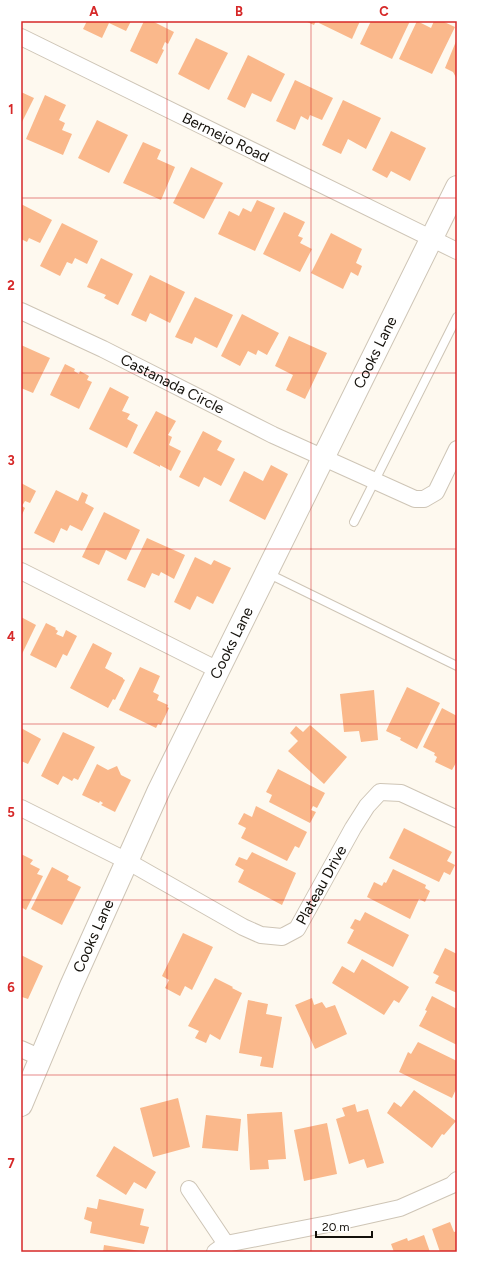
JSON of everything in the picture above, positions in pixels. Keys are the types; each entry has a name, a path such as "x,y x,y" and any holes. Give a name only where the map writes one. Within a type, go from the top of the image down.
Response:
{"main road":[{"name":"Cooks Lane","path":"21,1105 74,979 159,790 457,187"}],"street":[{"name":"Bermejo Road","path":"21,37 457,251"},
{"name":"Castanada Circle","path":"21,311 103,349 273,435 415,500 424,500 436,492 457,448"},
{"path":"21,571 218,670"},
{"name":"Plateau Drive","path":"127,861 243,927 261,935 282,937 297,929 353,828 367,806 380,792 401,793 457,819"},
{"path":"21,808 127,861"},
{"path":"21,1049 40,1058"},
{"path":"189,1189 221,1248 400,1208 452,1185 457,1180"}],"lane":[{"path":"354,522 457,316"},
{"path":"266,573 457,666"}],"building":[{"path":"87,21 131,21 126,31 109,23 102,38 83,29"},
{"path":"144,21 152,21 174,32 168,44 165,42 162,49 164,50 157,64 130,51"},
{"path":"305,21 316,21 314,25"},
{"path":"320,21 360,21 352,39 319,23"},
{"path":"371,21 410,21 392,59 360,44"},
{"path":"417,21 431,28 434,21 442,21 455,27 432,74 399,59"},
{"path":"196,38 228,53 209,90 178,74"},
{"path":"457,39 457,79 453,72 445,68"},
{"path":"248,55 285,74 271,102 252,93 245,108 227,99"},
{"path":"295,80 333,98 322,120 310,115 308,120 301,116 295,130 276,121"},
{"path":"21,92 34,98 21,124"},
{"path":"45,95 66,105 59,120 65,123 62,130 72,134 63,155 26,139"},
{"path":"343,100 381,118 366,149 348,139 341,154 322,145"},
{"path":"97,120 128,135 109,173 78,158"},
{"path":"391,131 426,148 410,181 391,171 387,178 372,170"},
{"path":"143,142 161,150 157,159 175,167 161,200 123,183"},
{"path":"191,167 223,183 204,219 173,203"},
{"path":"257,200 275,208 255,251 218,234 229,211 239,216 243,208 251,212"},
{"path":"21,204 52,220 40,243 29,238 27,242 21,239"},
{"path":"284,212 305,222 298,236 303,238 300,243 312,249 300,272 263,254"},
{"path":"62,223 98,241 87,264 75,258 72,264 67,262 60,276 40,266"},
{"path":"331,233 362,249 356,263 362,266 358,276 351,272 343,289 311,273"},
{"path":"101,258 133,274 118,305 104,298 106,295 87,287"},
{"path":"150,275 185,292 170,323 150,313 146,322 131,315"},
{"path":"195,297 233,315 217,348 195,337 192,344 175,337"},
{"path":"242,314 279,333 267,355 258,350 256,355 248,351 240,366 221,356"},
{"path":"289,336 327,353 305,399 286,390 293,375 275,366"},
{"path":"21,345 50,358 33,393 21,388"},
{"path":"65,364 75,369 74,371 79,374 80,371 89,376 87,380 92,382 79,409 50,395"},
{"path":"110,387 129,397 122,411 130,414 127,419 138,425 127,448 89,429"},
{"path":"156,411 176,421 168,435 172,437 169,445 181,451 171,471 133,453"},
{"path":"203,431 222,441 217,450 235,459 221,486 204,477 199,487 179,477"},
{"path":"271,465 288,474 265,520 229,501 244,471 263,481"},
{"path":"21,483 36,491 30,503 25,501 22,506 25,508 21,517"},
{"path":"56,490 78,501 82,492 88,495 85,503 94,508 82,531 70,525 67,531 61,528 54,543 34,533"},
{"path":"104,512 140,530 126,560 106,550 99,565 82,557"},
{"path":"147,538 185,555 174,579 161,572 159,576 152,573 145,588 127,580"},
{"path":"195,557 211,565 214,560 231,568 213,604 197,596 190,610 174,602"},
{"path":"21,617 36,625 21,656"},
{"path":"46,623 56,628 55,629 58,631 56,634 63,637 66,630 77,636 67,656 63,654 56,668 30,655"},
{"path":"93,643 112,653 105,668 125,680 115,700 113,699 108,708 70,688"},
{"path":"140,667 160,676 153,692 159,695 157,700 168,705 167,707 169,708 161,725 158,724 156,728 119,710"},
{"path":"407,687 440,703 417,749 400,740 401,738 386,731"},
{"path":"374,690 378,740 361,742 359,731 344,732 340,694"},
{"path":"442,708 457,716 457,761 452,770 435,762 437,757 434,755 435,753 423,747"},
{"path":"310,725 347,757 324,784 288,751 298,741 290,733 296,726 303,732"},
{"path":"21,728 41,739 28,764 21,761"},
{"path":"63,732 95,747 78,780 74,778 72,781 63,776 58,785 41,776"},
{"path":"97,764 108,770 117,766 121,775 131,780 115,812 101,805 103,803 100,801 99,803 82,795"},
{"path":"278,769 325,793 317,808 313,806 311,810 316,812 310,823 269,802 272,795 266,792"},
{"path":"256,806 307,832 299,848 295,846 287,861 241,838 246,828 238,824 244,813 252,817"},
{"path":"404,828 452,852 447,861 455,865 450,875 444,872 439,882 389,858"},
{"path":"252,852 296,873 282,905 238,882 244,870 235,865 239,857 247,860"},
{"path":"21,854 33,860 30,864 40,869 37,874 43,876 26,910 21,907"},
{"path":"52,867 69,876 67,880 81,887 62,925 31,909"},
{"path":"393,869 426,885 425,888 430,891 425,902 419,899 410,919 367,897 374,882 382,886 384,882 386,883"},
{"path":"365,912 409,935 393,967 347,943 354,930 350,928 355,919 360,921"},
{"path":"183,933 213,947 192,990 185,986 180,996 165,988 169,980 162,976"},
{"path":"445,948 457,954 457,993 435,983 439,976 433,973"},
{"path":"21,955 43,966 28,999 22,997 21,1000"},
{"path":"362,959 409,987 399,1003 394,1000 384,1015 332,983 342,966 354,973"},
{"path":"215,978 242,993 220,1040 210,1034 206,1043 195,1038 199,1031 188,1026"},
{"path":"432,996 457,1009 457,1045 419,1026 427,1011 425,1010"},
{"path":"312,998 314,1005 322,1002 326,1008 335,1005 347,1034 315,1049 295,1005"},
{"path":"248,1000 268,1004 266,1014 282,1017 273,1068 260,1066 262,1057 239,1053"},
{"path":"418,1042 457,1061 457,1087 452,1098 399,1072 408,1052 411,1054"},
{"path":"414,1090 456,1121 444,1135 442,1134 432,1148 387,1113 394,1102 401,1107"},
{"path":"178,1098 190,1147 153,1157 140,1108"},
{"path":"355,1104 357,1112 368,1109 384,1163 367,1168 364,1159 349,1164 336,1119 345,1116 342,1108"},
{"path":"282,1112 286,1159 268,1160 269,1169 250,1170 247,1114"},
{"path":"206,1115 241,1119 238,1151 202,1148"},
{"path":"327,1123 337,1174 304,1181 294,1130"},
{"path":"114,1146 156,1172 146,1189 134,1182 126,1195 96,1176"},
{"path":"99,1199 144,1209 140,1225 149,1227 144,1244 90,1233 92,1222 84,1219 87,1207 97,1209"},
{"path":"450,1222 454,1232 457,1231 457,1252 440,1252 432,1229"},
{"path":"424,1235 430,1252 394,1252 391,1244 407,1238 408,1241"},
{"path":"104,1245 140,1251 140,1252 103,1252"}]}
